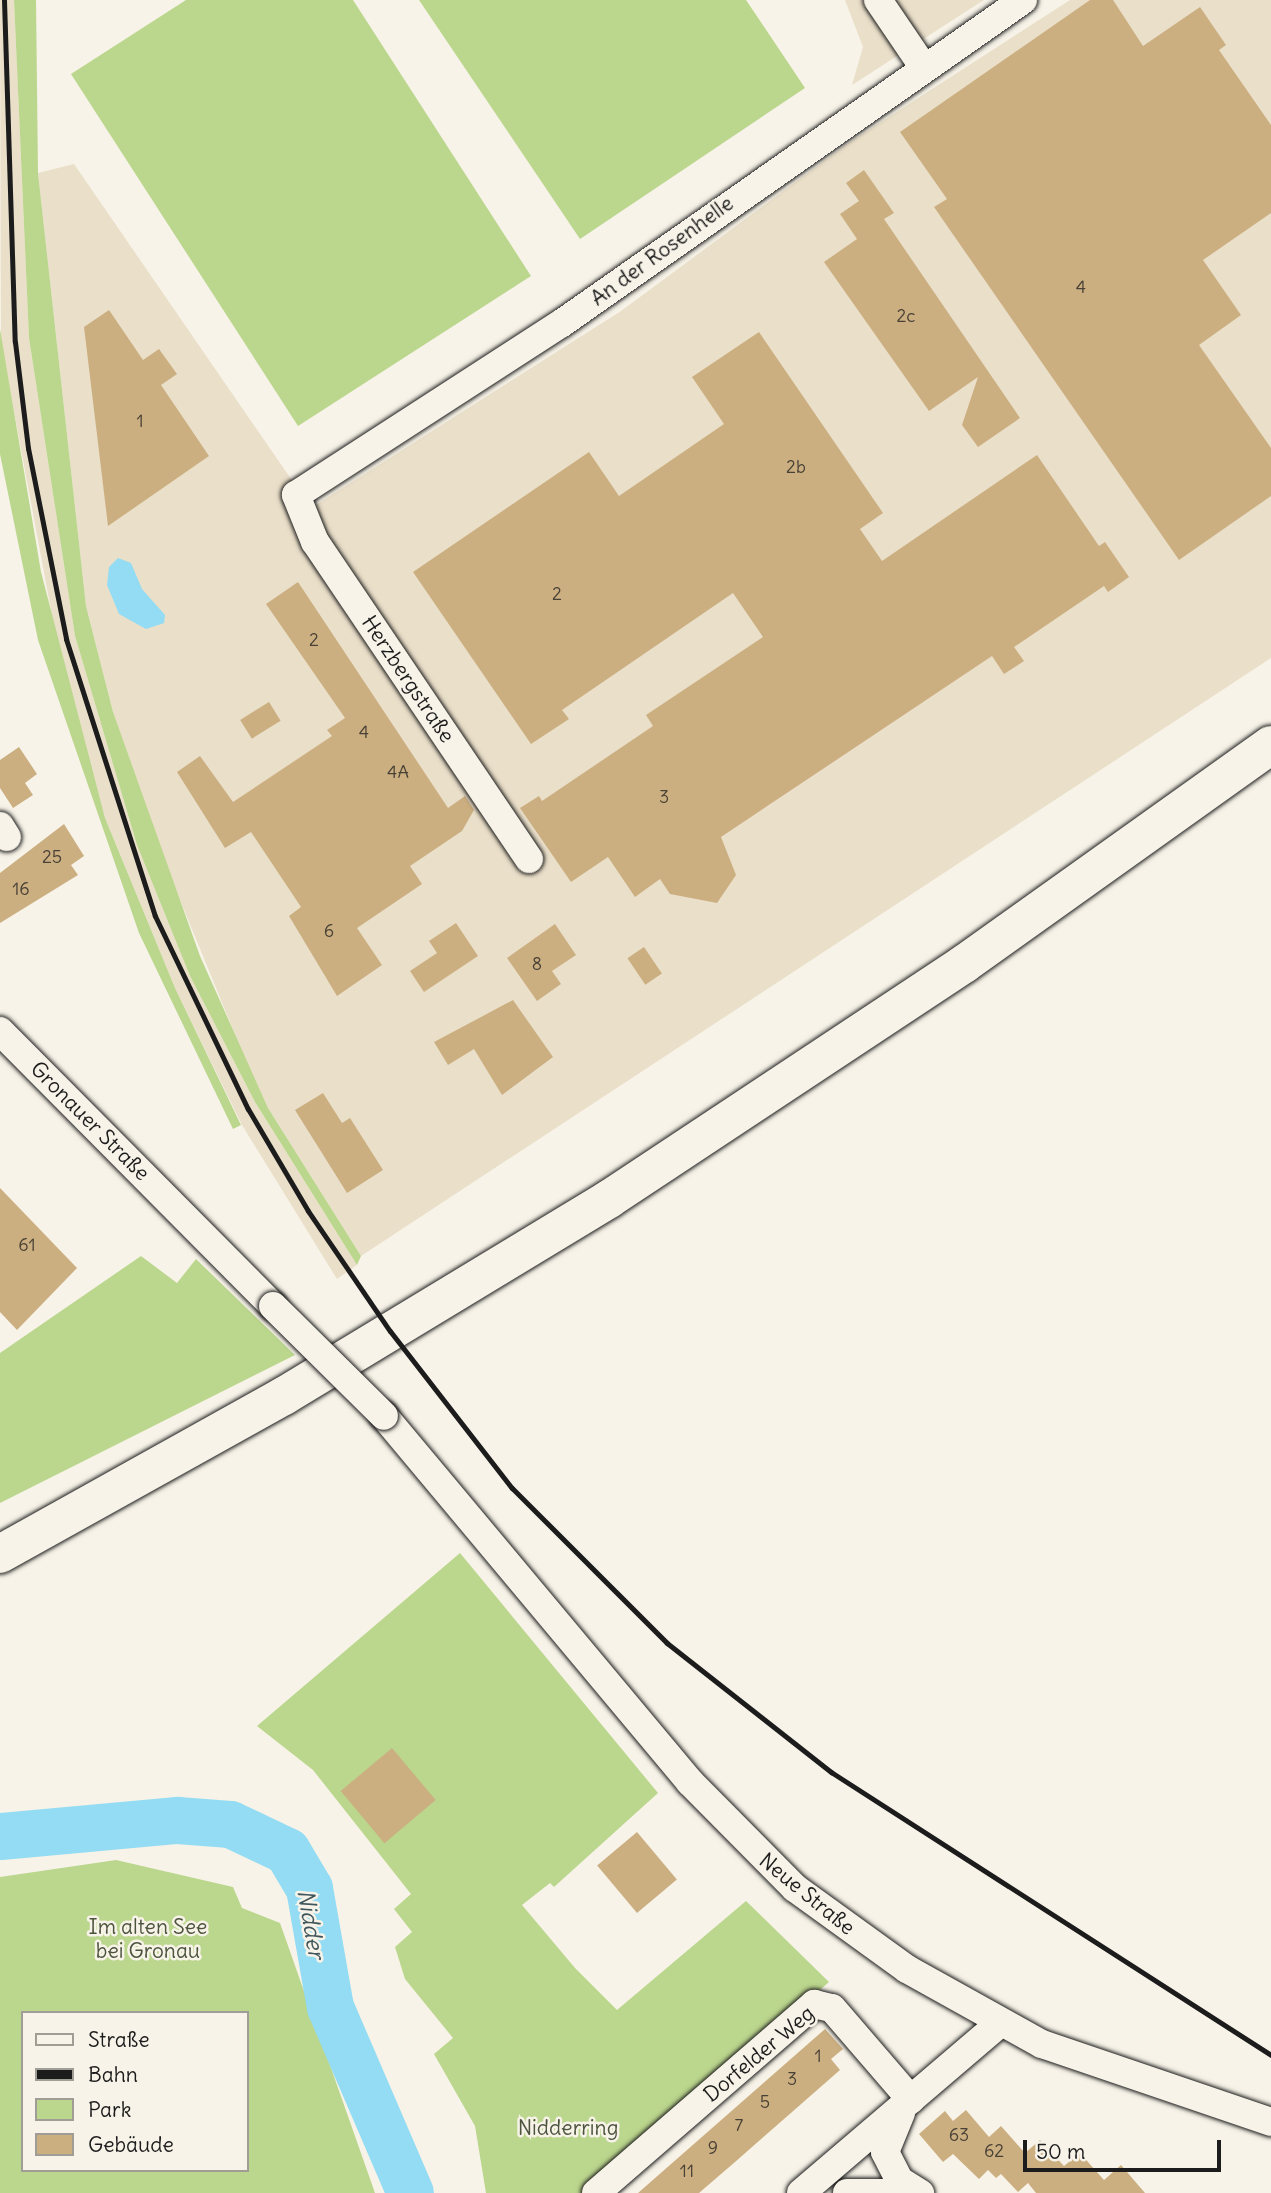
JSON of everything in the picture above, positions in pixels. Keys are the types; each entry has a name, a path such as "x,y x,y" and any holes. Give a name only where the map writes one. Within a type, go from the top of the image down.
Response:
{"main road":[{"path":"0,1554 284,1396 610,1199 964,964 1271,745"}],"street":[{"path":"878,0 922,65"},
{"name":"An der Rosenhelle","path":"296,495 562,323 922,65 1023,0"},
{"name":"Herzbergstraße","path":"296,495 315,542 529,859"},
{"name":"Gronauer Straße","path":"0,1031 274,1306"},
{"name":"Neue Straße","path":"274,1306 384,1416 464,1504 742,1840 871,1945 1000,2023 1091,2064 1271,2122"},
{"name":"Dorfelder Weg","path":"596,2193 814,2004 832,2008 912,2100"},
{"path":"801,2193 1000,2023"},
{"path":"912,2100 887,2137 885,2152 898,2180 920,2193"},
{"path":"847,2193 905,2193"}],"shaded area":[{"path":"0,0 14,0 29,338 75,636 137,845 190,976 255,1102 357,1265 337,1279 242,1125 175,988 105,818 57,642 1,342"},
{"path":"845,0 984,0 852,85 863,47"},
{"path":"1070,0 1271,0 1271,658 361,1256 268,1108 243,1054 149,824 113,712 86,606 38,173 74,164 311,508 621,311 847,144"}],"green space":[{"path":"14,0 36,0 38,173 86,606 113,712 200,956 268,1108 361,1256 357,1265 255,1102 190,976 137,845 75,636 29,338"},
{"path":"186,0 353,0 531,276 298,426 71,74"},
{"path":"419,0 746,0 805,88 580,239"},
{"path":"0,329 41,572 105,818 175,988 241,1125 233,1129 139,933 38,640 0,454"},
{"path":"141,1256 177,1283 196,1259 295,1355 0,1503 0,1353"},
{"name":"Nidderring","path":"460,1553 658,1793 554,1887 550,1883 522,1905 575,1968 617,2010 746,1901 829,1982 584,2193 486,2193 475,2126 434,2054 453,2038 405,1979 395,1947 412,1932 394,1909 411,1894 313,1770 257,1726"},
{"name":"Im alten See bei Gronau","path":"116,1860 233,1887 242,1908 280,1923 375,2193 0,2193 0,1877"}],"water":[{"path":"118,558 131,563 142,589 165,615 164,623 146,629 119,614 107,585 109,567"}],"building":[{"path":"1090,0 1113,0 1143,46 1200,7 1226,45 1219,50 1271,125 1271,213 1203,260 1241,315 1199,345 1271,448 1271,496 1179,560 934,207 947,199 900,132"},
{"path":"864,170 894,213 884,219 1020,418 978,447 962,425 978,377 929,411 824,262 857,239 840,214 859,201 846,183"},
{"path":"109,310 143,360 159,349 177,374 161,385 209,456 108,526 84,327"},
{"path":"759,332 883,513 860,529 882,561 1037,455 1099,546 1105,542 1129,577 1108,592 1104,586 1014,647 1024,661 1004,674 992,656 721,837 736,875 717,903 670,894 660,879 635,897 608,857 571,882 520,808 539,796 542,801 653,726 646,715 763,637 733,593 562,710 569,719 531,744 413,572 589,452 619,496 724,424 692,377"},
{"path":"298,582 448,808 465,796 474,810 462,831 410,866 422,884 357,928 382,965 337,996 289,916 301,907 251,832 225,848 177,772 200,756 233,802 332,736 327,730 345,718 266,604"},
{"path":"269,702 281,721 252,739 240,720"},
{"path":"19,747 37,774 25,783 33,795 13,808 0,788 0,760"},
{"path":"64,824 84,856 71,865 78,875 0,923 0,873"},
{"path":"456,923 478,956 424,992 410,971 437,953 429,941"},
{"path":"555,924 576,955 552,971 561,984 537,1001 507,958"},
{"path":"644,947 662,974 645,985 627,958"},
{"path":"513,1000 553,1057 502,1095 474,1049 448,1065 434,1042"},
{"path":"323,1093 342,1123 350,1118 383,1170 347,1193 295,1110"},
{"path":"0,1188 77,1268 17,1330 0,1312"},
{"path":"392,1748 436,1800 384,1843 341,1791"},
{"path":"637,1832 677,1879 637,1913 597,1865"},
{"path":"825,2029 843,2049 831,2059 840,2070 699,2193 638,2193"},
{"path":"966,2110 989,2137 1001,2126 1025,2153 1040,2140 1064,2166 1080,2153 1104,2180 1121,2165 1145,2193 1036,2193 1028,2183 1018,2192 1001,2174 996,2178 988,2170 979,2179 953,2154 943,2162 919,2134 945,2111 953,2121"}],"waterway":[{"name":"Nidder","path":"0,1836 177,1820 230,1824 287,1851 309,1888 330,2007 410,2193"}],"railway":[{"path":"4,0 15,342 28,448 66,639 155,916 248,1109 308,1211 390,1331 512,1488 667,1643 831,1772 1271,2055"}]}
